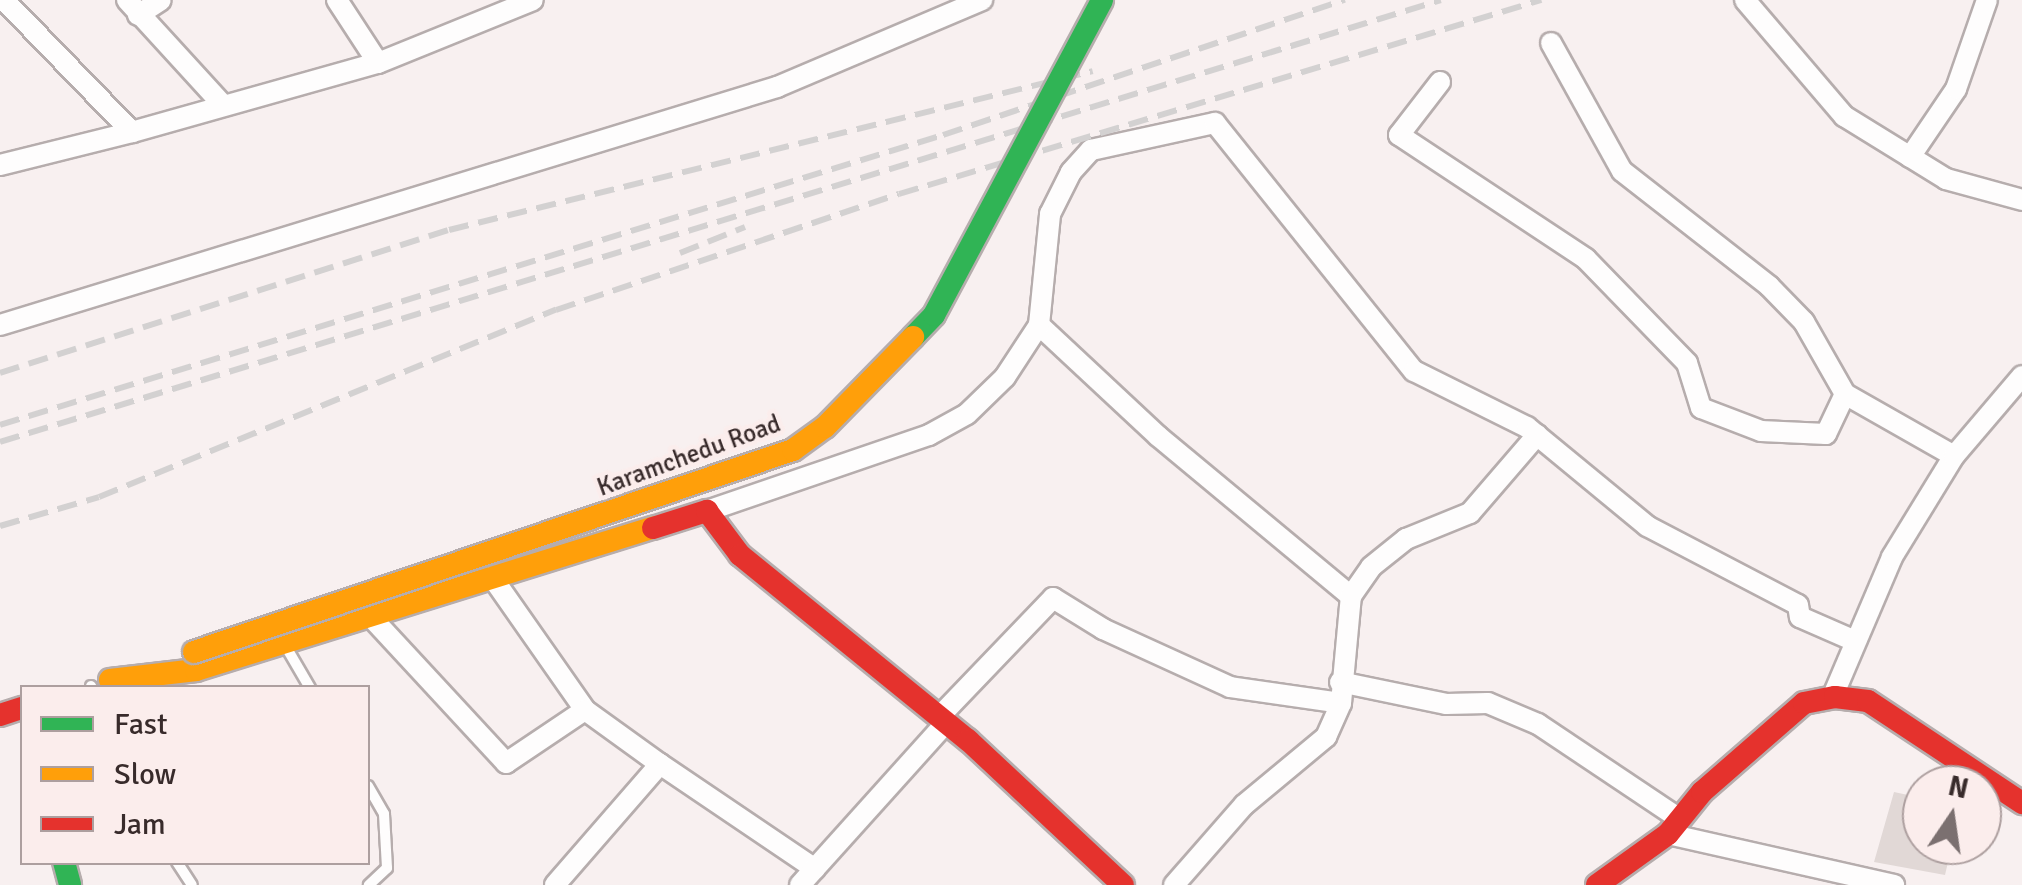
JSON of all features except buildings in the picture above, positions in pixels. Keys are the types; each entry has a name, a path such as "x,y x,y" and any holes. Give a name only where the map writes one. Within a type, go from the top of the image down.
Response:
{"street":[{"path":"4,0 132,132"},
{"path":"161,0 133,7 223,106"},
{"path":"337,0 378,64"},
{"path":"0,165 378,64 533,0"},
{"path":"0,325 778,87 982,0"},
{"name":"Karamchedu Road","path":"95,685 709,482 809,438 862,394 934,315 1102,0"},
{"path":"1745,0 1844,116 1946,179 2022,200"},
{"path":"1910,158 1956,89 1987,0"},
{"path":"1551,43 1622,171 1768,286 1804,322 1845,394 1954,456"},
{"path":"1440,82 1399,135 1586,259 1687,363 1702,408 1761,431 1826,434 1845,394"},
{"path":"95,685 196,670 285,645 707,511 929,435 967,414 1004,377 1040,325 1050,214 1071,172 1091,150 1215,122 1414,371 1537,435 1647,526 1798,605 1800,618 1855,641"},
{"path":"1040,325 1158,436 1351,596"},
{"path":"1832,698 1892,558 1954,456 2022,376"},
{"path":"1174,885 1244,804 1326,738 1340,692 1351,596 1371,567 1406,539 1470,514 1537,435"},
{"path":"707,511 740,555 943,720 1123,885"},
{"path":"492,577 585,710 811,879 943,720 1053,598 1102,629 1230,687 1340,692 1446,704 1488,702 1538,724 1674,826 1894,885"},
{"path":"371,617 506,763 585,710"},
{"path":"1596,885 1674,826 1702,792 1804,703 1832,698 1868,701 2022,803"},
{"path":"555,885 660,764"}],"lane":[{"path":"285,645 308,685"},
{"path":"369,885 387,868 384,814 370,790"}],"railway":[{"path":"0,425 943,135 1345,0"},
{"path":"0,442 1441,0"},
{"path":"0,526 99,497 556,310 899,194 1541,0"},
{"path":"0,373 449,230 1093,71"},
{"path":"680,253 745,227"}],"traffic: fast":[{"path":"913,337 934,315 1102,0"},
{"path":"65,865 70,885"}],"traffic: slow":[{"path":"194,652 793,450 825,427 913,337"},
{"path":"110,680 196,670 653,528"}],"traffic: jam":[{"path":"653,528 707,511 740,555 968,740 1123,885"},
{"path":"1597,885 1668,834 1702,792 1804,703 1835,697 1868,701 2022,803"},
{"path":"0,715 20,709"}]}
